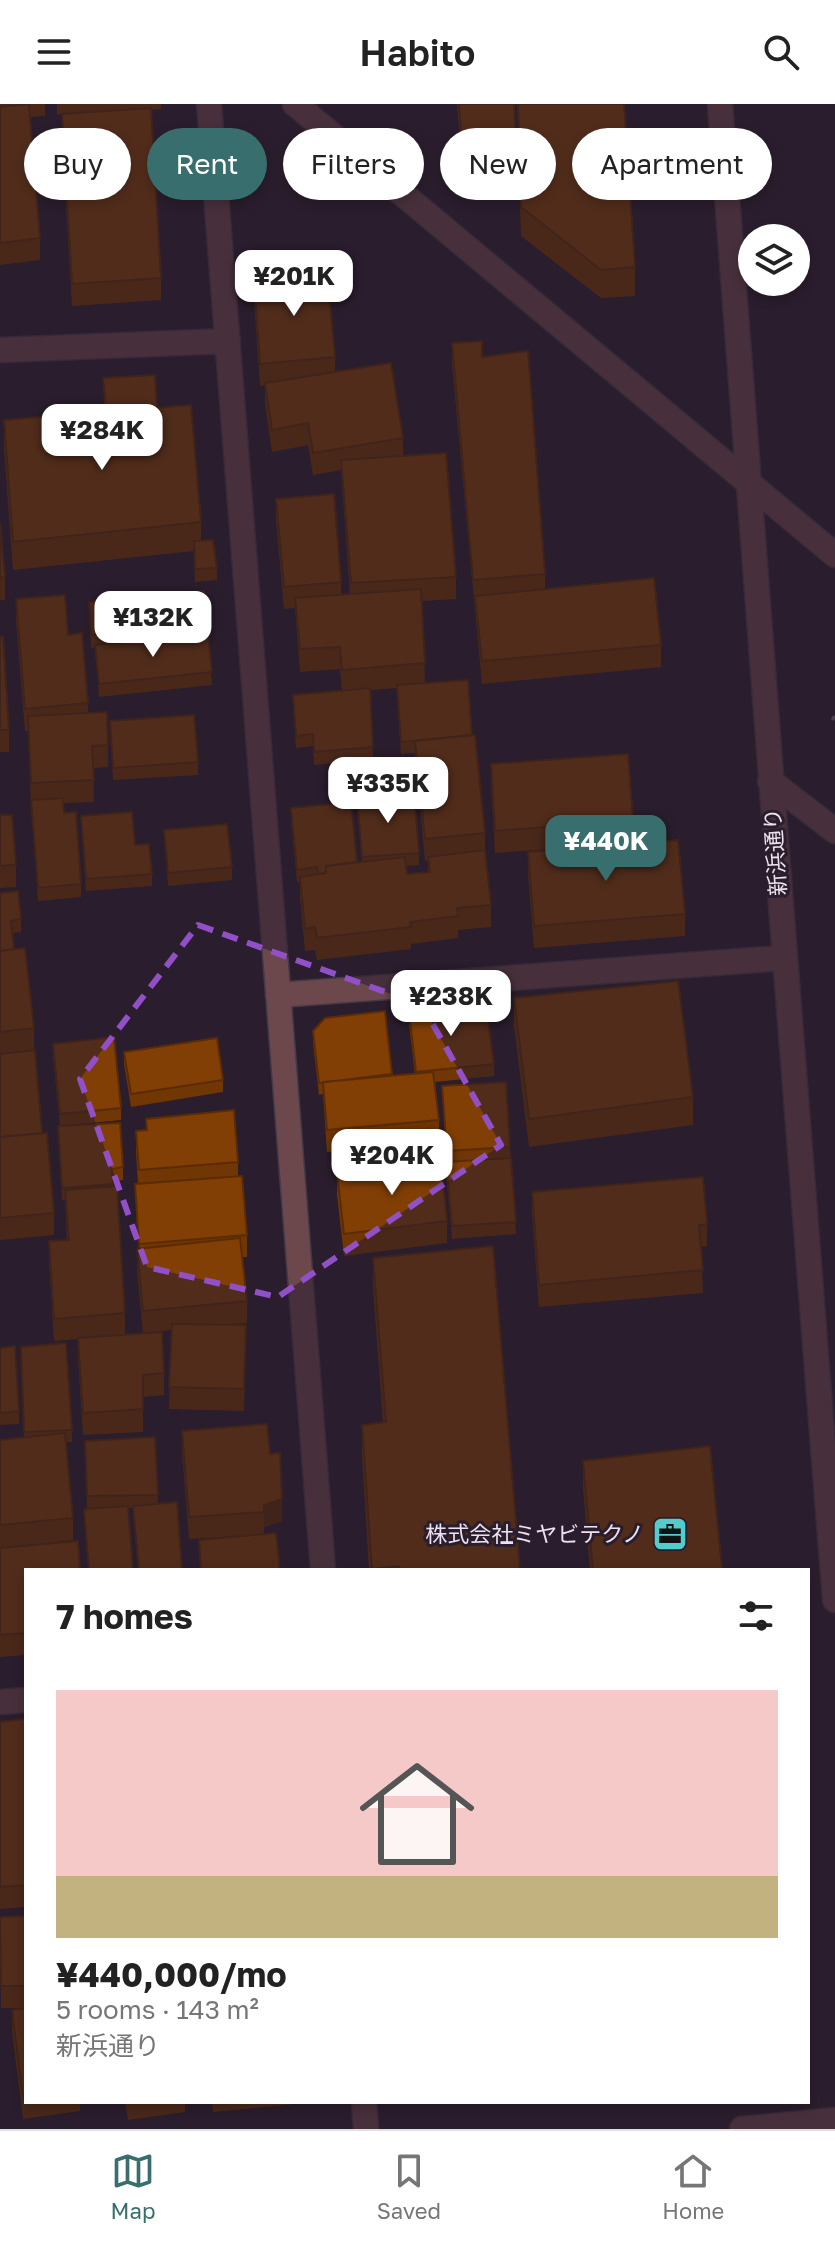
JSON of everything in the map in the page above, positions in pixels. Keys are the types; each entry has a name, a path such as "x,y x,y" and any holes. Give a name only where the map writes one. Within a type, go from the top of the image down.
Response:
{"street":[{"path":"209,104 323,1568"},
{"path":"295,104 835,555"},
{"name":"新浜通り","path":"720,104 783,958 835,1600"},
{"path":"0,350 228,341"},
{"path":"770,781 835,831"},
{"path":"278,995 783,958"},
{"path":"0,1702 24,1700"},
{"path":"364,2104 366,2129"},
{"path":"742,2129 835,2120"}],"highlighted area":[{"path":"198,925 422,1005 501,1145 278,1297 147,1267 80,1079"}],"building":[{"path":"29,104 31,128 24,128 24,200 37,200 40,238 0,243 0,107"},
{"path":"459,104 514,104 515,128 461,128"},
{"path":"518,104 624,104 626,128 572,128 572,200 630,200 635,267 601,270 521,207 521,200 556,200 556,128 519,128"},
{"path":"151,108 152,128 147,128 147,200 156,200 161,278 72,284 67,200 131,200 131,128 63,128 62,114"},
{"path":"327,271 335,357 260,364 254,278"},
{"path":"482,341 482,357 528,351 545,574 473,580 452,343"},
{"path":"391,363 403,438 313,453 308,423 272,430 265,383"},
{"path":"155,375 157,408 106,412 103,378"},
{"path":"191,405 201,522 13,542 4,420"},
{"path":"446,453 456,577 351,583 341,460"},
{"path":"334,494 341,582 284,587 276,499"},
{"path":"0,523 5,577 0,578"},
{"path":"213,540 217,568 195,569 194,541"},
{"path":"654,578 661,645 482,661 475,596"},
{"path":"421,589 425,663 342,670 340,647 300,649 295,598"},
{"path":"204,591 207,624 91,635 89,602"},
{"path":"65,595 68,635 82,633 88,703 25,709 16,599"},
{"path":"208,634 212,672 99,684 95,645"},
{"path":"0,637 3,637 9,730 0,730"},
{"path":"468,680 472,735 401,742 397,685"},
{"path":"370,688 373,747 314,752 313,734 296,736 293,695"},
{"path":"107,712 108,745 92,746 94,780 31,783 28,716"},
{"path":"194,715 198,762 113,768 110,721"},
{"path":"475,735 485,833 425,839 415,741"},
{"path":"628,754 633,820 495,831 491,764"},
{"path":"414,793 419,853 362,857 357,798"},
{"path":"63,798 64,813 76,812 81,884 38,888 31,800"},
{"path":"351,802 357,862 326,866 326,873 318,874 317,867 297,870 291,808"},
{"path":"132,812 135,845 149,844 152,874 86,879 81,816"},
{"path":"0,815 12,815 16,865 0,866"},
{"path":"227,824 232,867 168,873 164,830"},
{"path":"678,840 685,914 534,926 528,852"},
{"path":"485,850 491,905 457,908 458,916 410,922 411,927 317,938 315,927 305,929 300,877 326,873 326,866 405,857 407,874 430,872 428,857"},
{"path":"18,891 21,919 11,921 14,949 0,951 0,893"},
{"path":"25,948 34,1028 0,1032 0,951"},
{"path":"678,981 693,1097 529,1119 514,998"},
{"path":"486,1005 494,1064 416,1072 409,1012"},
{"path":"385,1011 392,1074 319,1083 313,1031 325,1018"},
{"path":"114,1037 121,1108 60,1114 53,1044"},
{"path":"217,1038 223,1080 131,1094 124,1052"},
{"path":"35,1050 42,1133 0,1137 0,1054"},
{"path":"433,1072 439,1120 327,1130 323,1082"},
{"path":"506,1082 510,1147 447,1151 442,1086"},
{"path":"234,1110 238,1162 139,1170 136,1131 147,1130 146,1119"},
{"path":"120,1123 123,1167 112,1169 113,1184 62,1188 58,1126"},
{"path":"47,1133 54,1213 0,1218 0,1137"},
{"path":"511,1158 516,1222 452,1226 446,1162"},
{"path":"441,1162 447,1221 344,1234 337,1173"},
{"path":"242,1176 247,1235 139,1244 135,1184"},
{"path":"703,1177 707,1224 699,1225 703,1270 539,1285 532,1192"},
{"path":"117,1186 125,1313 54,1319 49,1241 69,1240 65,1190"},
{"path":"240,1238 247,1301 143,1311 137,1249"},
{"path":"493,1246 520,1568 372,1568 362,1425 386,1422 373,1258"},
{"path":"172,1324 246,1325 244,1389 169,1387"},
{"path":"162,1332 164,1373 143,1375 143,1409 83,1413 78,1338"},
{"path":"66,1343 72,1430 24,1432 21,1347"},
{"path":"15,1346 19,1411 0,1413 0,1348"},
{"path":"267,1424 270,1454 280,1453 282,1499 264,1505 264,1512 189,1517 182,1431"},
{"path":"65,1433 73,1518 0,1525 0,1440"},
{"path":"155,1437 158,1495 87,1496 85,1441"},
{"path":"710,1446 722,1568 593,1568 583,1461"},
{"path":"177,1502 182,1568 139,1568 133,1506"},
{"path":"128,1506 133,1568 89,1568 84,1509"},
{"path":"276,1533 280,1568 201,1568 199,1540"},
{"path":"78,1541 80,1568 24,1568 24,1633 0,1635 0,1548"},
{"path":"24,1719 24,1885 0,1887 0,1722"},
{"path":"24,1916 24,1986 1,1986 0,1917"},
{"path":"24,2008 24,2097 23,2097 12,2010"}],"place":[{"name":"株式会社ミヤビテクノ","path":"670,1534"}]}
